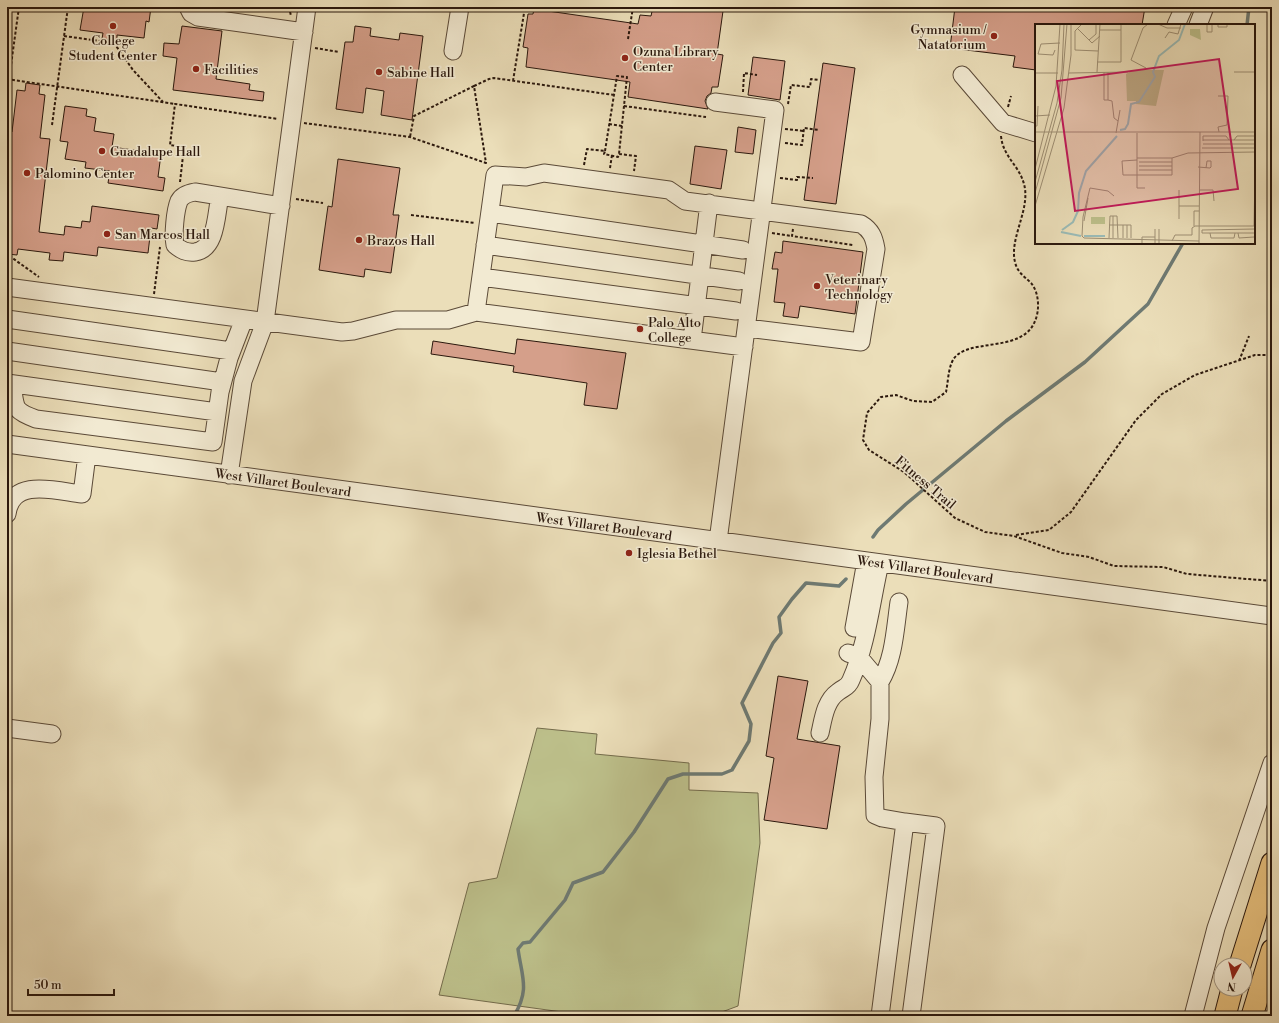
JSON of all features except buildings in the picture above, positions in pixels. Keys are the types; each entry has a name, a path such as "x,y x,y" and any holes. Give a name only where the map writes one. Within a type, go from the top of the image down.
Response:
{"main road":[{"path":"1243,957 1272,863"},
{"path":"1252,1016 1272,950"},
{"path":"1225,1016 1230,997"}],"street":[{"path":"188,7 191,13 198,17 304,32"},
{"path":"229,474 243,381 265,322 286,202 292,121 307,7"},
{"path":"453,51 460,7"},
{"path":"1176,24 1184,7"},
{"path":"1198,24 1205,7"},
{"path":"962,75 1003,123 1035,133"},
{"path":"715,102 775,110 777,142 767,176 718,541"},
{"path":"476,312 485,245 484,218 495,175 526,177 544,172 669,190 686,200 861,224 871,232 875,240 876,249 861,342 747,328"},
{"path":"220,196 286,202"},
{"path":"692,340 709,204"},
{"path":"484,218 743,250"},
{"path":"485,245 739,281"},
{"path":"481,278 736,311"},
{"path":"7,287 342,332 353,331 396,320 448,320 476,312 744,347"},
{"path":"7,319 231,351"},
{"path":"217,412 10,384 16,407 20,412 36,419 213,442 222,382 231,351 244,319"},
{"path":"7,351 222,382"},
{"name":"West Villaret Boulevard","path":"7,444 1272,616"},
{"path":"7,514 10,501 15,495 33,488 82,494 87,455"},
{"path":"820,733 825,710 838,691 853,655 873,562"},
{"path":"898,602 892,648 886,671 880,682 880,719 874,777 875,815 882,818 936,826 911,1016"},
{"path":"853,655 880,682"},
{"path":"7,728 52,734"},
{"path":"1193,1016 1216,928 1272,763"},
{"path":"880,1016 905,822"}],"path":[{"path":"7,94 19,7"},
{"path":"52,125 68,8 78,11 78,7"},
{"path":"514,81 524,7"},
{"path":"628,39 633,7"},
{"path":"64,36 114,43 133,70 164,103"},
{"path":"311,48 339,52"},
{"path":"744,94 742,89 744,73 757,75"},
{"path":"619,154 627,77 617,76 604,154 636,156 633,174"},
{"path":"410,137 414,116 489,79 614,95"},
{"path":"788,107 791,85 810,87 811,79 819,80"},
{"path":"8,80 410,137 486,163 474,86"},
{"name":"Fitness Trail","path":"1011,96 1000,131 1006,156 1020,173 1025,185 1025,203 1015,248 1014,261 1019,272 1033,285 1038,302 1035,321 1028,333 1012,341 974,348 958,355 952,362 946,392 932,402 913,402 896,395 881,397 867,413 863,440 869,450 898,467 955,518 985,532 1014,536 1062,553 1089,556 1114,566 1163,567 1188,574 1272,581"},
{"path":"176,104 170,145 184,147 180,182 185,186"},
{"path":"624,106 706,117"},
{"path":"786,122 785,129 777,142 802,145 804,128 819,130"},
{"path":"609,124 622,126"},
{"path":"785,129 804,131"},
{"path":"584,167 587,149 605,151"},
{"path":"610,171 612,155"},
{"path":"767,176 797,180 798,176 812,178"},
{"path":"286,202 323,203"},
{"path":"411,214 484,218"},
{"path":"788,226 794,227 792,236"},
{"path":"771,233 853,245"},
{"path":"152,307 160,246"},
{"path":"7,272 8,257 33,273"},
{"path":"1239,361 1249,336"},
{"name":"Fitness Trail","path":"1014,536 1049,530 1072,512 1136,420 1162,394 1195,375 1254,356 1272,354"}],"green space":[{"path":"537,728 597,734 595,754 689,763 689,790 758,793 760,843 738,1006 711,1016 591,1016 439,995 469,883 497,878"}],"waterway":[{"path":"1247,24 1249,7"},
{"path":"873,537 878,530 906,504 1006,421 1085,362 1148,304 1182,244"},
{"path":"514,1016 522,998 524,983 518,949 523,943 530,942 565,900 573,883 603,872 634,832 668,779 683,774 722,774 732,770 749,741 751,724 742,703 773,643 781,633 779,617 806,583 839,586 846,579"}],"place":[{"name":"College Student Center","path":"113,26"},
{"name":"Gymnasium / Natatorium","path":"994,36"},
{"name":"Ozuna Library Center","path":"625,58"},
{"name":"Facilities","path":"196,69"},
{"name":"Sabine Hall","path":"379,72"},
{"name":"Guadalupe Hall","path":"102,151"},
{"name":"Palomino Center","path":"27,173"},
{"name":"San Marcos Hall","path":"107,234"},
{"name":"Brazos Hall","path":"359,240"},
{"name":"Veterinary Technology","path":"817,286"},
{"name":"Palo Alto College","path":"640,329"},
{"name":"Iglesia Bethel","path":"629,553"}]}
